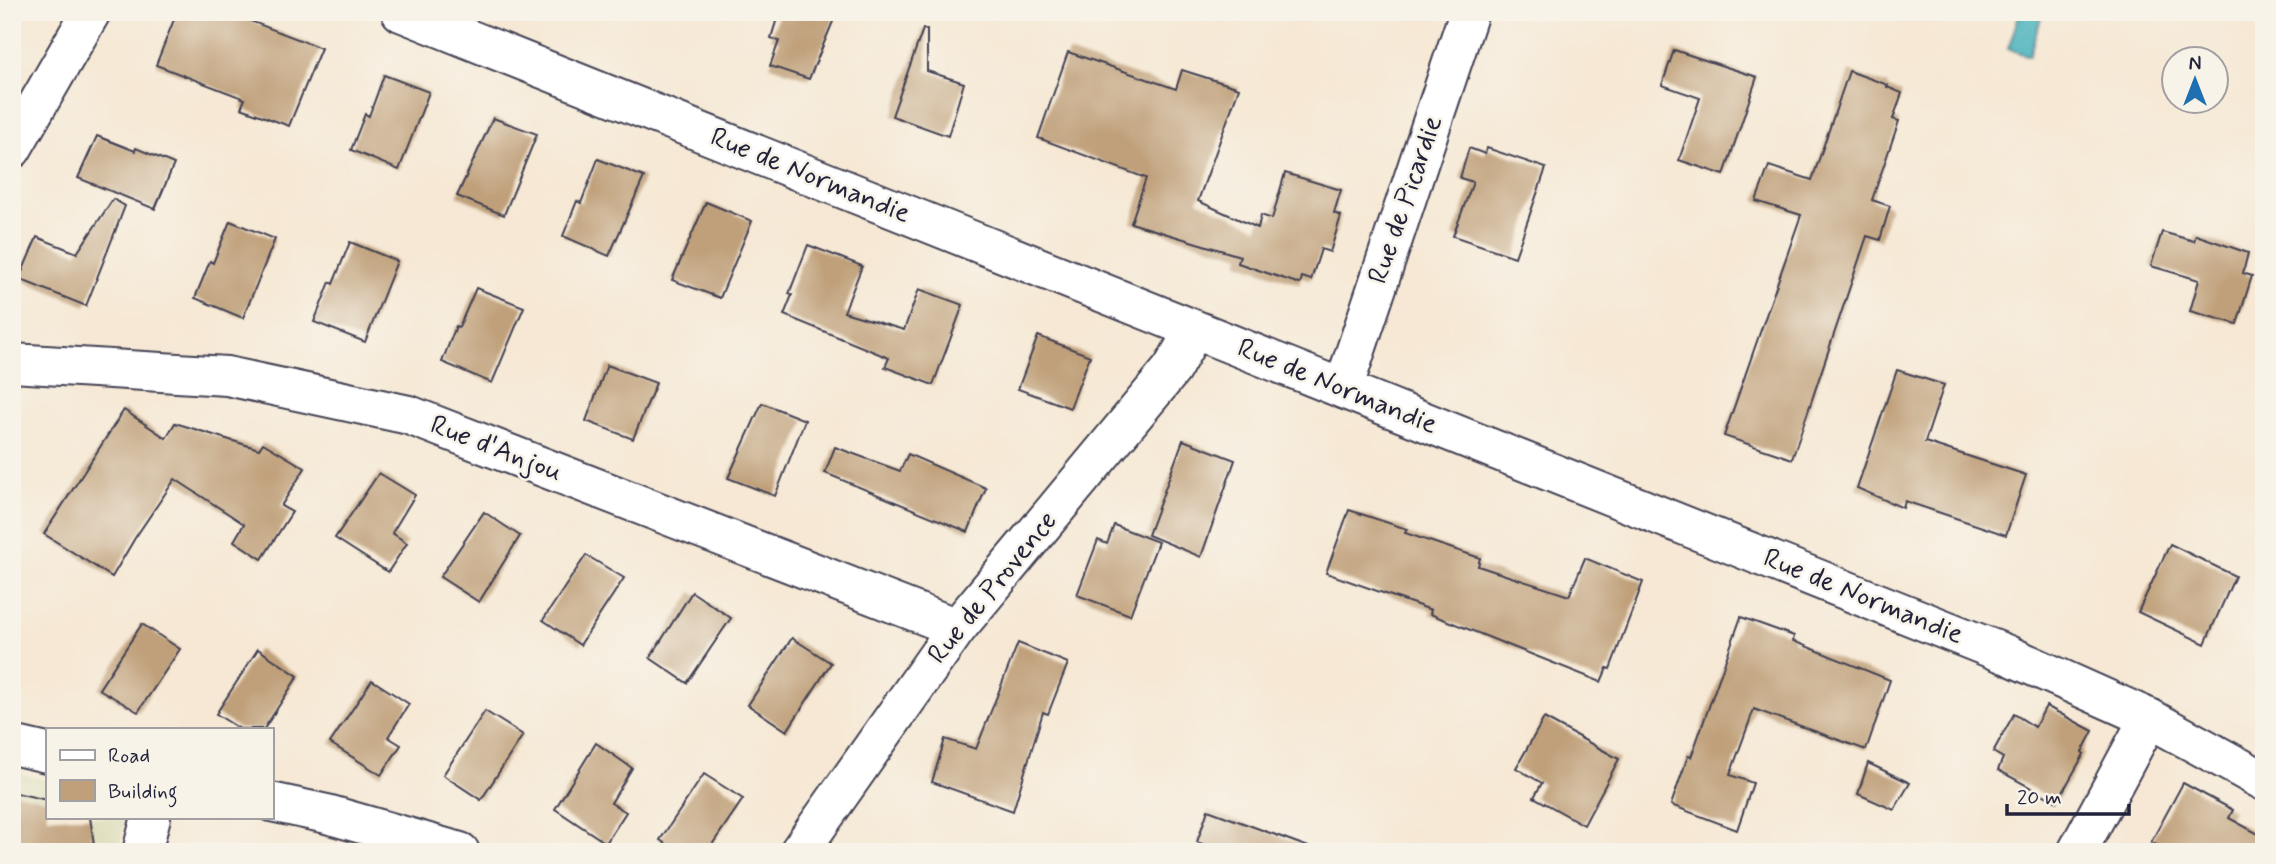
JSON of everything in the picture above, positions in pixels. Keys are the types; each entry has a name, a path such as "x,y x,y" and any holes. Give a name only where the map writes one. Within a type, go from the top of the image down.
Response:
{"street":[{"path":"12,149 91,12"},
{"name":"Rue de Normandie","path":"401,12 2008,655 2149,718 2264,781"},
{"name":"Rue de Picardie","path":"1343,389 1469,12"},
{"name":"Rue de Provence","path":"799,852 957,628 1172,369 1194,330"},
{"name":"Rue d'Anjou","path":"12,363 227,376 409,415 957,628"},
{"path":"2077,852 2149,718"},
{"path":"12,745 46,753"},
{"path":"273,802 327,814 460,852"},
{"path":"142,852 151,818"}],"shaded area":[{"path":"12,772 46,780 46,818 125,818 119,852 12,852"}],"water":[{"path":"2020,12 2043,12 2029,56 2008,49"}],"building":[{"path":"177,12 227,12 321,48 289,126 241,108 245,99 156,65"},
{"path":"779,12 837,12 809,79 770,66 779,41 771,38"},
{"path":"923,29 927,30 927,71 964,83 948,136 892,116"},
{"path":"1674,50 1757,77 1724,175 1679,160 1700,98 1662,85"},
{"path":"1068,52 1176,89 1182,70 1239,88 1198,201 1258,228 1261,215 1272,219 1285,173 1341,190 1334,213 1341,216 1330,252 1321,249 1311,280 1302,277 1300,284 1238,263 1240,256 1131,223 1146,178 1038,138"},
{"path":"1849,71 1902,93 1893,119 1899,121 1872,200 1890,206 1880,240 1867,236 1792,459 1724,436 1801,215 1756,201 1769,166 1812,180"},
{"path":"384,75 429,92 399,170 351,150 365,114 369,116"},
{"path":"493,118 537,134 504,215 457,196"},
{"path":"97,136 174,164 155,209 78,178"},
{"path":"1469,148 1485,154 1487,148 1546,168 1515,257 1453,236 1473,182 1460,178"},
{"path":"598,159 644,177 609,256 563,236 577,201 581,203"},
{"path":"113,199 125,206 86,306 19,279 37,237 77,253"},
{"path":"706,202 752,221 720,298 672,280"},
{"path":"230,221 275,239 243,318 195,298"},
{"path":"2162,232 2194,241 2196,235 2248,253 2243,273 2252,276 2237,324 2190,311 2199,280 2151,266"},
{"path":"350,242 397,261 365,342 314,322"},
{"path":"808,245 862,266 844,312 904,330 919,289 963,305 933,385 885,367 889,358 784,315"},
{"path":"476,288 524,307 492,383 442,362 456,326 459,327"},
{"path":"1038,336 1090,356 1070,408 1018,389"},
{"path":"607,365 656,383 633,439 586,421"},
{"path":"1897,370 1944,385 1925,442 2026,475 2006,535 1905,501 1903,508 1857,488"},
{"path":"762,403 805,420 775,496 728,478"},
{"path":"124,410 166,438 175,423 259,449 263,443 305,468 281,506 292,512 262,559 234,541 244,524 175,479 112,577 44,534"},
{"path":"1183,440 1235,460 1201,557 1148,535"},
{"path":"835,447 900,471 908,454 986,488 968,532 825,473"},
{"path":"379,473 415,495 392,533 407,543 388,572 335,538"},
{"path":"1349,510 1407,529 1405,533 1480,558 1478,566 1569,596 1585,558 1643,582 1610,669 1607,668 1601,682 1430,614 1431,610 1326,573"},
{"path":"484,512 520,536 479,602 440,577"},
{"path":"1114,525 1158,542 1130,615 1077,595 1098,540 1107,544"},
{"path":"2170,544 2235,576 2205,644 2138,612"},
{"path":"586,555 624,578 580,645 543,620"},
{"path":"692,592 731,618 687,683 650,658"},
{"path":"1741,617 1794,636 1793,641 1890,680 1866,750 1754,709 1730,775 1753,783 1737,830 1671,805"},
{"path":"142,624 180,649 138,712 99,689"},
{"path":"792,638 831,663 787,731 748,705"},
{"path":"1018,643 1068,663 1048,714 1043,712 1013,811 932,782 945,739 976,749"},
{"path":"258,649 298,676 265,728 238,728 216,714"},
{"path":"372,680 409,704 388,737 401,745 381,775 330,743"},
{"path":"2046,706 2093,731 2082,752 2084,754 2057,802 1998,770 2003,758 1993,752 2014,714 2035,727"},
{"path":"485,711 523,735 481,800 443,775"},
{"path":"1544,718 1619,759 1584,825 1534,797 1542,783 1516,768"},
{"path":"596,743 632,768 611,803 626,812 606,843 555,809"},
{"path":"1868,763 1910,783 1894,810 1858,794"},
{"path":"704,774 743,799 707,852 678,852 660,840"},
{"path":"2183,783 2233,810 2229,818 2264,837 2264,852 2169,852 2151,842"},
{"path":"12,792 46,800 46,818 90,818 95,852 12,852"},
{"path":"1208,810 1311,848 1310,852 1225,852 1197,842"}]}
